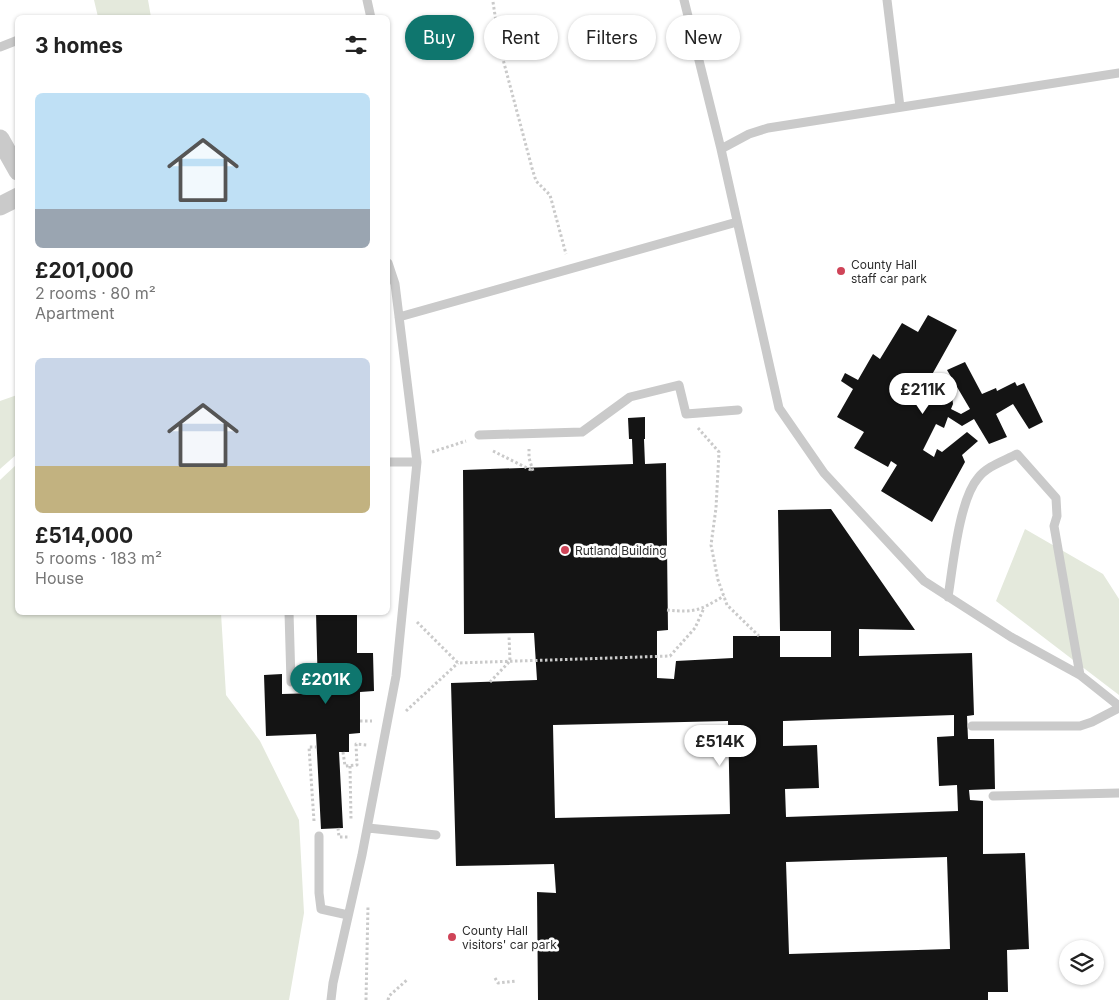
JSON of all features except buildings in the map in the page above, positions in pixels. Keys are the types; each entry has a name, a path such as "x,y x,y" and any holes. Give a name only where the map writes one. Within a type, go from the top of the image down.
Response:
{"street":[{"path":"0,139 15,166"},
{"path":"0,206 15,198"}],"lane":[{"path":"366,0 370,15"},
{"path":"684,0 721,149 779,408 824,473 924,581 1011,637 1080,674 1119,707 1092,722 1080,726 972,726"},
{"path":"887,0 900,107"},
{"path":"0,46 15,41"},
{"path":"721,149 750,134 768,128 1119,73"},
{"path":"399,317 737,222"},
{"path":"331,1000 333,983 368,828 396,676 417,462 395,284 390,269"},
{"path":"479,435 582,432 630,397 679,385 686,414 738,410"},
{"path":"948,596 966,497 977,478 986,470 1017,454 1056,498 1057,516 1054,526 1080,674"},
{"path":"390,462 417,462"},
{"path":"289,615 291,682"},
{"path":"993,796 1119,793"},
{"path":"368,828 436,835"},
{"path":"319,836 319,893 322,909 348,915"}],"path":[{"path":"493,2 500,48 536,181 550,195 556,223 568,260"},
{"path":"686,414 719,452 716,508 711,545 718,580 727,605 759,636"},
{"path":"430,452 470,440 479,435"},
{"path":"470,440 533,471 529,458 529,446"},
{"path":"668,610 688,612 704,608 724,596"},
{"path":"403,608 458,663"},
{"path":"428,691 458,663 670,656 695,628 704,608"},
{"path":"490,682 510,661 509,636"},
{"path":"344,752 345,766 357,765 356,744"},
{"path":"316,747 309,747 315,832 319,836 351,838 350,766"},
{"path":"338,828 339,836"},
{"path":"366,1000 368,902"},
{"path":"495,978 498,982 516,981"},
{"path":"388,1000 389,996 408,979"}],"shaded area":[{"path":"94,0 148,0 151,15 98,15"},
{"path":"15,396 15,456 0,469 0,401"},
{"path":"15,466 15,615 221,615 226,695 260,741 299,820 304,913 289,1000 0,1000 0,480"},
{"path":"1025,529 1103,574 1119,599 1119,695 996,601"}],"place":[{"name":"County Hall staff car park","path":"841,271"},
{"name":"Rutland Building","path":"565,550"},
{"name":"County Hall visitors' car park","path":"452,937"}]}
